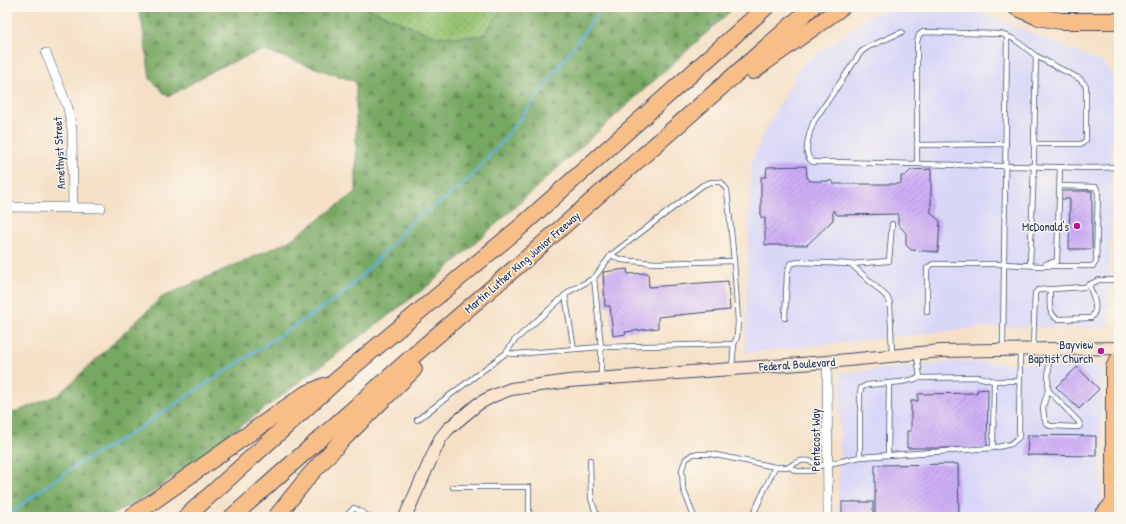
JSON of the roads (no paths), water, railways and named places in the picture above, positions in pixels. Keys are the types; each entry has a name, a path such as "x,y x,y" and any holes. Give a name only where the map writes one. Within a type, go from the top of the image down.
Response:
{"highway":[{"path":"186,517 338,379 518,229 766,7"},
{"name":"Martin Luther King Junior Freeway","path":"232,517 413,356 812,7"},
{"path":"662,139 842,7"},
{"path":"1016,7 1038,17 1061,21 1119,21"},
{"path":"276,517 308,477 341,441 528,257"},
{"path":"131,517 304,395 338,379"}],"main road":[{"name":"Federal Boulevard","path":"407,515 440,439 448,429 478,404 493,396 512,389 569,381 827,362 941,351 1119,348"},
{"path":"1113,517 1116,437 1113,367 1119,357"},
{"path":"1100,517 1113,502"}],"street":[{"name":"Amethyst Street","path":"46,53 68,108 72,130 73,208"},
{"path":"7,207 101,208"},
{"name":"Pentecost Way","path":"827,362 823,465 828,517"}],"lane":[{"path":"902,32 868,47 861,52 814,121 810,130 807,148 807,156 810,160 813,162 1119,167"},
{"path":"917,164 916,42 919,35 923,32 1002,34 1014,39 1036,56 1080,79 1086,86 1086,140 1082,144 1034,144"},
{"path":"1003,350 1007,36"},
{"path":"1030,265 1036,56"},
{"path":"917,145 1006,144"},
{"path":"1040,266 1057,261 1060,167"},
{"path":"417,420 506,353 514,341 565,295 594,278 610,255 703,185 711,182 721,182 727,190 738,321 732,369"},
{"path":"927,312 927,268 933,264 1093,266 1096,262 1097,188 1060,186"},
{"path":"785,318 787,274 790,264 798,262 851,264 889,261 892,224"},
{"path":"610,255 621,260 656,263 734,260"},
{"path":"851,264 887,297 890,303 892,356"},
{"path":"594,278 601,347 601,379"},
{"path":"1033,350 1035,293 1038,290 1084,287 1099,280 1119,280"},
{"path":"1050,290 1050,313 1054,318 1091,318 1096,310 1089,285"},
{"path":"565,295 574,349"},
{"path":"506,353 516,354 601,347 734,344"},
{"path":"1048,390 1079,422 1080,426 1078,428 1050,426 1046,423 1043,407 1048,390 1049,349"},
{"path":"694,517 683,488 682,469 686,459 693,454 711,454 775,467 789,467 797,471 812,471 823,465 860,457 992,448 1011,444 1019,438 1020,350"},
{"path":"917,353 920,378"},
{"path":"860,457 860,392 861,388 867,385 901,382 920,378 978,377 994,381 1019,381"},
{"path":"992,448 994,381"},
{"path":"888,455 889,383"},
{"path":"590,460 591,498 597,517"},
{"path":"789,467 796,461 813,461 823,465"},
{"path":"752,517 775,467"},
{"path":"453,486 529,487 528,517"},
{"path":"345,517 354,508 370,517"}],"waterway":[{"path":"7,517 39,491 75,466 128,435 343,294 416,218 444,200 467,181 501,143 531,105 602,7"}],"place":[{"name":"McDonald's","path":"1077,226"},
{"name":"Bayview Baptist Church","path":"1101,351"}]}
